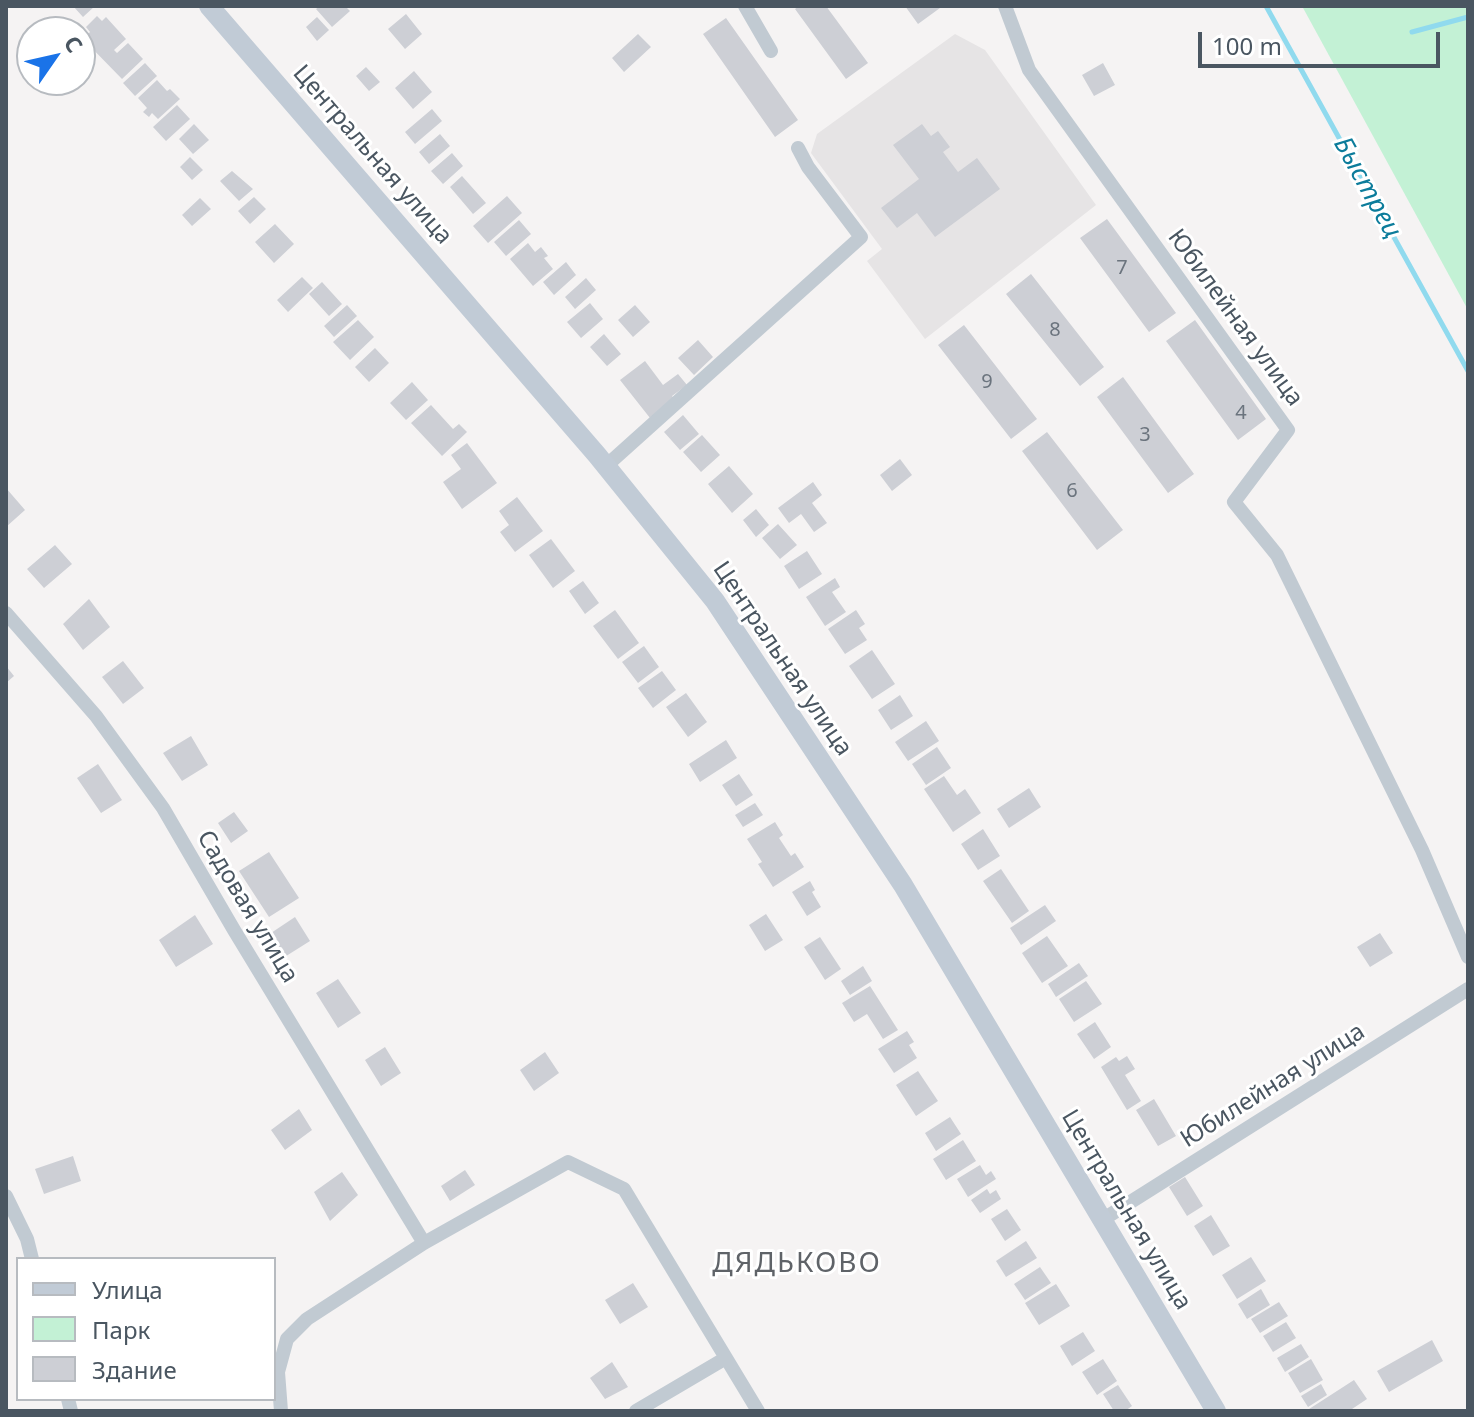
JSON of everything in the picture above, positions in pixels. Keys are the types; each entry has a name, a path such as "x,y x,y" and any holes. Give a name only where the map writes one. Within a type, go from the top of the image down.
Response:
{"street":[{"name":"Центральная улица","path":"209,6 606,466 715,601 903,885 1216,1411"},
{"path":"745,6 771,51"},
{"name":"Юбилейная улица","path":"1005,6 1029,70 1288,430 1234,502 1277,555 1422,850 1468,957"},
{"path":"606,466 861,237 808,167 798,148"},
{"name":"Садовая улица","path":"6,613 96,716 163,808 424,1243"},
{"name":"Юбилейная улица","path":"1102,1220 1468,989"},
{"path":"281,1411 278,1372 287,1339 307,1319 424,1243 568,1162 624,1189 758,1411"},
{"path":"6,1196 27,1239 32,1257"},
{"path":"636,1411 726,1358"}],"shaded area":[{"path":"955,34 985,50 1096,205 925,339 867,261 882,249 811,153 817,134"}],"green space":[{"path":"1302,6 1468,6 1468,310"}],"building":[{"path":"73,6 95,6 84,16"},
{"path":"320,6 345,6 350,11 332,27 316,9"},
{"path":"799,6 826,6 868,63 846,79 795,9"},
{"path":"905,6 939,6 940,8 918,24"},
{"path":"406,14 422,34 405,49 388,29"},
{"path":"96,17 102,21 106,17 126,39 114,50 117,53 128,43 143,59 122,79 96,52"},
{"path":"317,17 329,30 317,41 306,27"},
{"path":"726,18 798,120 775,137 703,34"},
{"path":"638,34 651,47 624,72 612,58"},
{"path":"145,63 157,76 135,96 123,83"},
{"path":"1103,63 1115,85 1094,96 1082,75"},
{"path":"366,67 380,82 369,91 356,76"},
{"path":"414,71 432,92 413,109 395,88"},
{"path":"157,80 180,99 158,119 152,113 149,117 143,112 147,108 138,98"},
{"path":"177,105 190,119 166,141 153,127"},
{"path":"432,109 442,121 415,144 405,132"},
{"path":"194,124 209,140 193,154 179,139"},
{"path":"922,124 931,136 938,131 950,147 943,152 958,172 977,158 1000,189 935,237 917,213 897,228 881,208 919,179 893,145"},
{"path":"440,134 450,146 429,164 419,152"},
{"path":"452,153 463,166 443,184 431,171"},
{"path":"190,157 203,170 192,180 180,167"},
{"path":"232,171 253,189 239,201 220,181"},
{"path":"462,176 486,203 473,214 450,187"},
{"path":"507,196 522,213 488,243 473,226"},
{"path":"254,197 266,209 250,224 238,211"},
{"path":"200,198 211,209 192,226 182,215"},
{"path":"1107,219 1176,313 1149,332 1080,238"},
{"path":"519,220 531,234 506,256 494,242"},
{"path":"275,224 294,244 274,263 255,242"},
{"path":"528,243 535,252 541,247 548,256 544,258 553,269 533,286 510,259"},
{"path":"566,262 576,275 554,295 543,282"},
{"path":"1031,274 1104,367 1080,386 1006,294"},
{"path":"302,277 313,288 288,312 277,300"},
{"path":"586,278 596,290 575,309 565,297"},
{"path":"322,282 342,304 329,316 309,294"},
{"path":"590,303 603,319 581,338 567,322"},
{"path":"347,305 357,316 334,337 324,326"},
{"path":"635,305 650,322 633,337 618,320"},
{"path":"358,320 374,337 350,360 333,342"},
{"path":"1195,320 1266,419 1238,440 1166,341"},
{"path":"964,325 1037,419 1011,439 938,345"},
{"path":"604,334 621,354 607,366 590,347"},
{"path":"698,340 713,357 694,375 678,358"},
{"path":"375,348 389,363 369,382 355,367"},
{"path":"645,361 663,385 678,374 687,385 650,418 620,380"},
{"path":"1123,377 1194,474 1168,493 1097,397"},
{"path":"412,382 428,400 406,420 390,403"},
{"path":"431,405 453,429 459,424 467,432 442,456 411,423"},
{"path":"683,415 699,434 680,450 664,432"},
{"path":"1047,432 1123,530 1097,550 1022,451"},
{"path":"702,435 720,455 701,472 683,452"},
{"path":"467,443 497,483 462,509 443,482 461,469 451,455"},
{"path":"900,459 912,475 892,491 880,475"},
{"path":"729,466 753,494 732,513 708,484"},
{"path":"813,482 822,495 812,503 827,523 814,532 801,514 789,523 778,508"},
{"path":"6,488 25,510 6,527"},
{"path":"517,497 543,531 515,552 500,532 509,525 499,511"},
{"path":"756,509 769,525 756,537 743,520"},
{"path":"778,524 797,545 780,559 762,538"},
{"path":"551,539 575,571 553,588 529,555"},
{"path":"55,545 72,564 44,588 27,569"},
{"path":"807,551 822,574 799,589 784,566"},
{"path":"835,578 840,587 832,592 846,612 825,626 806,597"},
{"path":"583,581 599,603 585,614 569,591"},
{"path":"89,599 110,627 83,650 63,624"},
{"path":"615,610 639,643 618,659 593,626"},
{"path":"856,610 865,624 859,628 867,640 845,654 828,629"},
{"path":"644,646 659,667 638,683 622,662"},
{"path":"872,650 895,684 872,699 849,666"},
{"path":"123,661 144,688 123,704 102,677"},
{"path":"6,666 14,676 6,683"},
{"path":"662,671 676,690 653,708 638,688"},
{"path":"686,693 707,722 688,737 666,707"},
{"path":"900,695 913,716 891,730 878,710"},
{"path":"926,721 939,741 908,761 895,742"},
{"path":"191,736 208,765 182,781 163,753"},
{"path":"726,740 737,758 700,782 689,764"},
{"path":"937,747 951,768 926,785 912,764"},
{"path":"98,764 122,800 101,813 77,778"},
{"path":"739,774 753,795 736,806 722,785"},
{"path":"944,776 957,795 965,789 981,813 953,832 924,789"},
{"path":"1029,788 1041,807 1009,828 997,809"},
{"path":"755,803 763,815 743,827 735,815"},
{"path":"234,812 248,831 231,843 218,823"},
{"path":"775,822 783,835 779,838 791,856 795,853 804,867 773,887 747,839"},
{"path":"983,829 1000,856 978,870 961,844"},
{"path":"269,852 299,898 269,917 239,871"},
{"path":"1001,869 1029,911 1012,923 983,881"},
{"path":"810,881 815,890 812,892 821,907 807,916 792,892"},
{"path":"1045,905 1056,921 1021,945 1010,928"},
{"path":"766,914 783,940 765,951 749,925"},
{"path":"195,915 213,944 176,967 159,940"},
{"path":"295,917 310,941 283,958 268,935"},
{"path":"1380,933 1393,953 1370,967 1357,947"},
{"path":"1047,936 1068,966 1042,983 1022,953"},
{"path":"820,937 841,969 825,980 804,947"},
{"path":"1079,963 1088,976 1056,997 1048,984"},
{"path":"863,966 872,981 850,995 841,981"},
{"path":"338,979 361,1013 338,1028 316,993"},
{"path":"1086,981 1102,1004 1074,1022 1059,999"},
{"path":"870,986 898,1030 883,1039 867,1014 854,1022 842,1003"},
{"path":"1095,1022 1111,1047 1094,1059 1077,1034"},
{"path":"907,1031 914,1042 909,1045 917,1058 894,1073 878,1049"},
{"path":"385,1047 401,1073 381,1086 365,1060"},
{"path":"545,1052 559,1073 534,1091 520,1070"},
{"path":"1127,1056 1135,1069 1125,1075 1141,1101 1127,1110 1101,1067 1116,1057 1119,1061"},
{"path":"918,1071 938,1101 916,1116 896,1085"},
{"path":"1154,1099 1176,1136 1158,1146 1136,1110"},
{"path":"299,1109 312,1130 285,1150 271,1130"},
{"path":"950,1117 961,1134 936,1151 925,1133"},
{"path":"963,1140 976,1161 946,1180 933,1159"},
{"path":"73,1156 81,1181 44,1194 35,1169"},
{"path":"980,1165 986,1175 991,1171 996,1179 968,1197 957,1179"},
{"path":"465,1170 475,1185 450,1201 441,1186"},
{"path":"342,1172 358,1195 330,1221 314,1192"},
{"path":"1185,1177 1203,1206 1187,1216 1169,1187"},
{"path":"987,1189 990,1194 996,1190 1001,1199 980,1213 971,1200"},
{"path":"1007,1209 1021,1230 1005,1241 991,1219"},
{"path":"1211,1215 1230,1246 1213,1256 1194,1226"},
{"path":"1026,1241 1037,1258 1006,1277 996,1261"},
{"path":"1251,1257 1266,1281 1237,1299 1222,1275"},
{"path":"1040,1267 1051,1283 1025,1300 1014,1284"},
{"path":"633,1283 648,1307 620,1324 605,1300"},
{"path":"1056,1284 1070,1306 1039,1325 1025,1303"},
{"path":"1261,1289 1270,1305 1247,1319 1238,1304"},
{"path":"1279,1302 1288,1316 1260,1333 1251,1319"},
{"path":"1286,1322 1296,1338 1273,1352 1263,1336"},
{"path":"1083,1332 1095,1351 1072,1366 1060,1346"},
{"path":"1432,1340 1443,1361 1389,1392 1377,1371"},
{"path":"1301,1344 1309,1357 1285,1372 1277,1358"},
{"path":"1103,1359 1117,1381 1097,1395 1082,1372"},
{"path":"1311,1359 1323,1380 1300,1393 1288,1373"},
{"path":"612,1362 628,1387 605,1399 590,1378"},
{"path":"1354,1380 1367,1399 1349,1411 1306,1411"},
{"path":"1321,1384 1327,1395 1308,1407 1301,1396"},
{"path":"1118,1385 1132,1406 1125,1411 1114,1411 1103,1394"}],"waterway":[{"name":"Быстрец","path":"1266,6 1468,371"},
{"path":"1412,32 1468,17"}],"district":[{"name":"ДЯДЬКОВО","path":"797,1264"}]}
